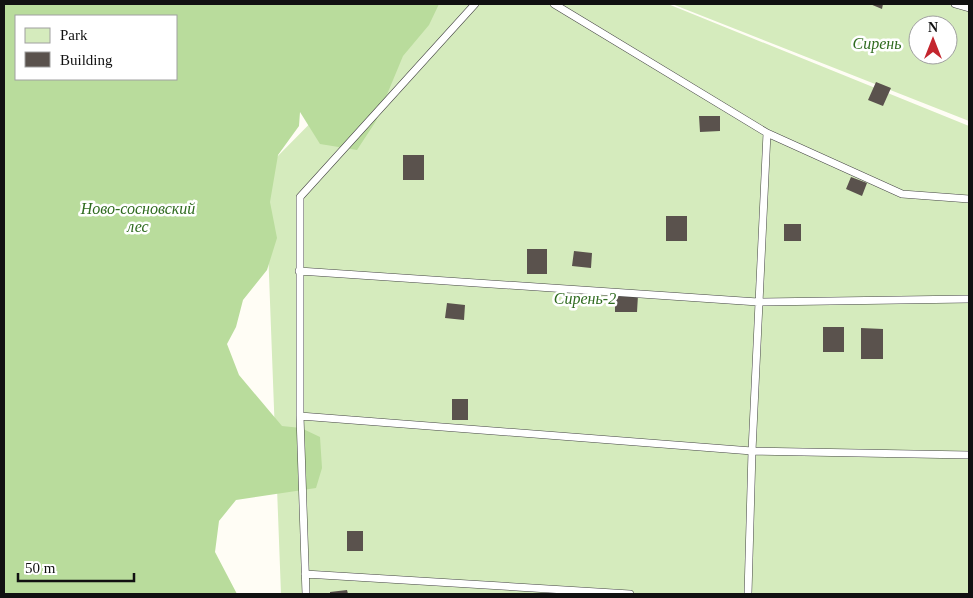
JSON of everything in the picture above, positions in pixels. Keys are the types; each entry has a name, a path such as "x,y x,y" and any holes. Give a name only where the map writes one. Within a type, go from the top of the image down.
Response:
{"lane":[{"path":"306,594 300,416 300,197 475,4"},
{"path":"554,4 767,133 902,194 969,199"},
{"path":"955,4 969,8"},
{"path":"748,594 758,302 767,133"},
{"path":"299,271 758,302 969,299"},
{"path":"300,416 752,451 969,454"},
{"path":"305,574 630,594"}],"green space":[{"name":"Ново-сосновский лес","path":"4,4 439,4 429,25 403,56 376,121 357,150 320,144 300,112 299,126 278,155 270,202 277,238 267,270 243,300 236,327 227,344 239,375 282,426 301,428 320,437 322,468 316,488 236,500 219,521 215,552 237,594 4,594"},
{"name":"Сирень-2","path":"428,4 668,4 969,126 969,594 281,594 265,169"},
{"name":"Сирень","path":"672,4 969,4 969,121"}],"building":[{"path":"870,4 883,4 882,9"},
{"path":"876,82 891,88 883,106 868,100"},
{"path":"699,116 720,116 720,131 700,132"},
{"path":"403,155 424,155 424,180 403,180"},
{"path":"851,177 867,183 862,196 846,189"},
{"path":"666,216 687,216 687,241 666,241"},
{"path":"784,224 801,224 801,241 784,241"},
{"path":"527,249 547,249 547,274 527,274"},
{"path":"574,251 592,253 591,268 572,266"},
{"path":"615,294 638,295 637,312 615,312"},
{"path":"447,303 465,305 464,320 445,318"},
{"path":"823,327 844,327 844,352 823,352"},
{"path":"861,328 883,329 883,359 861,359"},
{"path":"452,399 468,399 468,420 452,420"},
{"path":"347,531 363,531 363,551 347,551"},
{"path":"347,590 348,594 330,594 330,592"}]}
